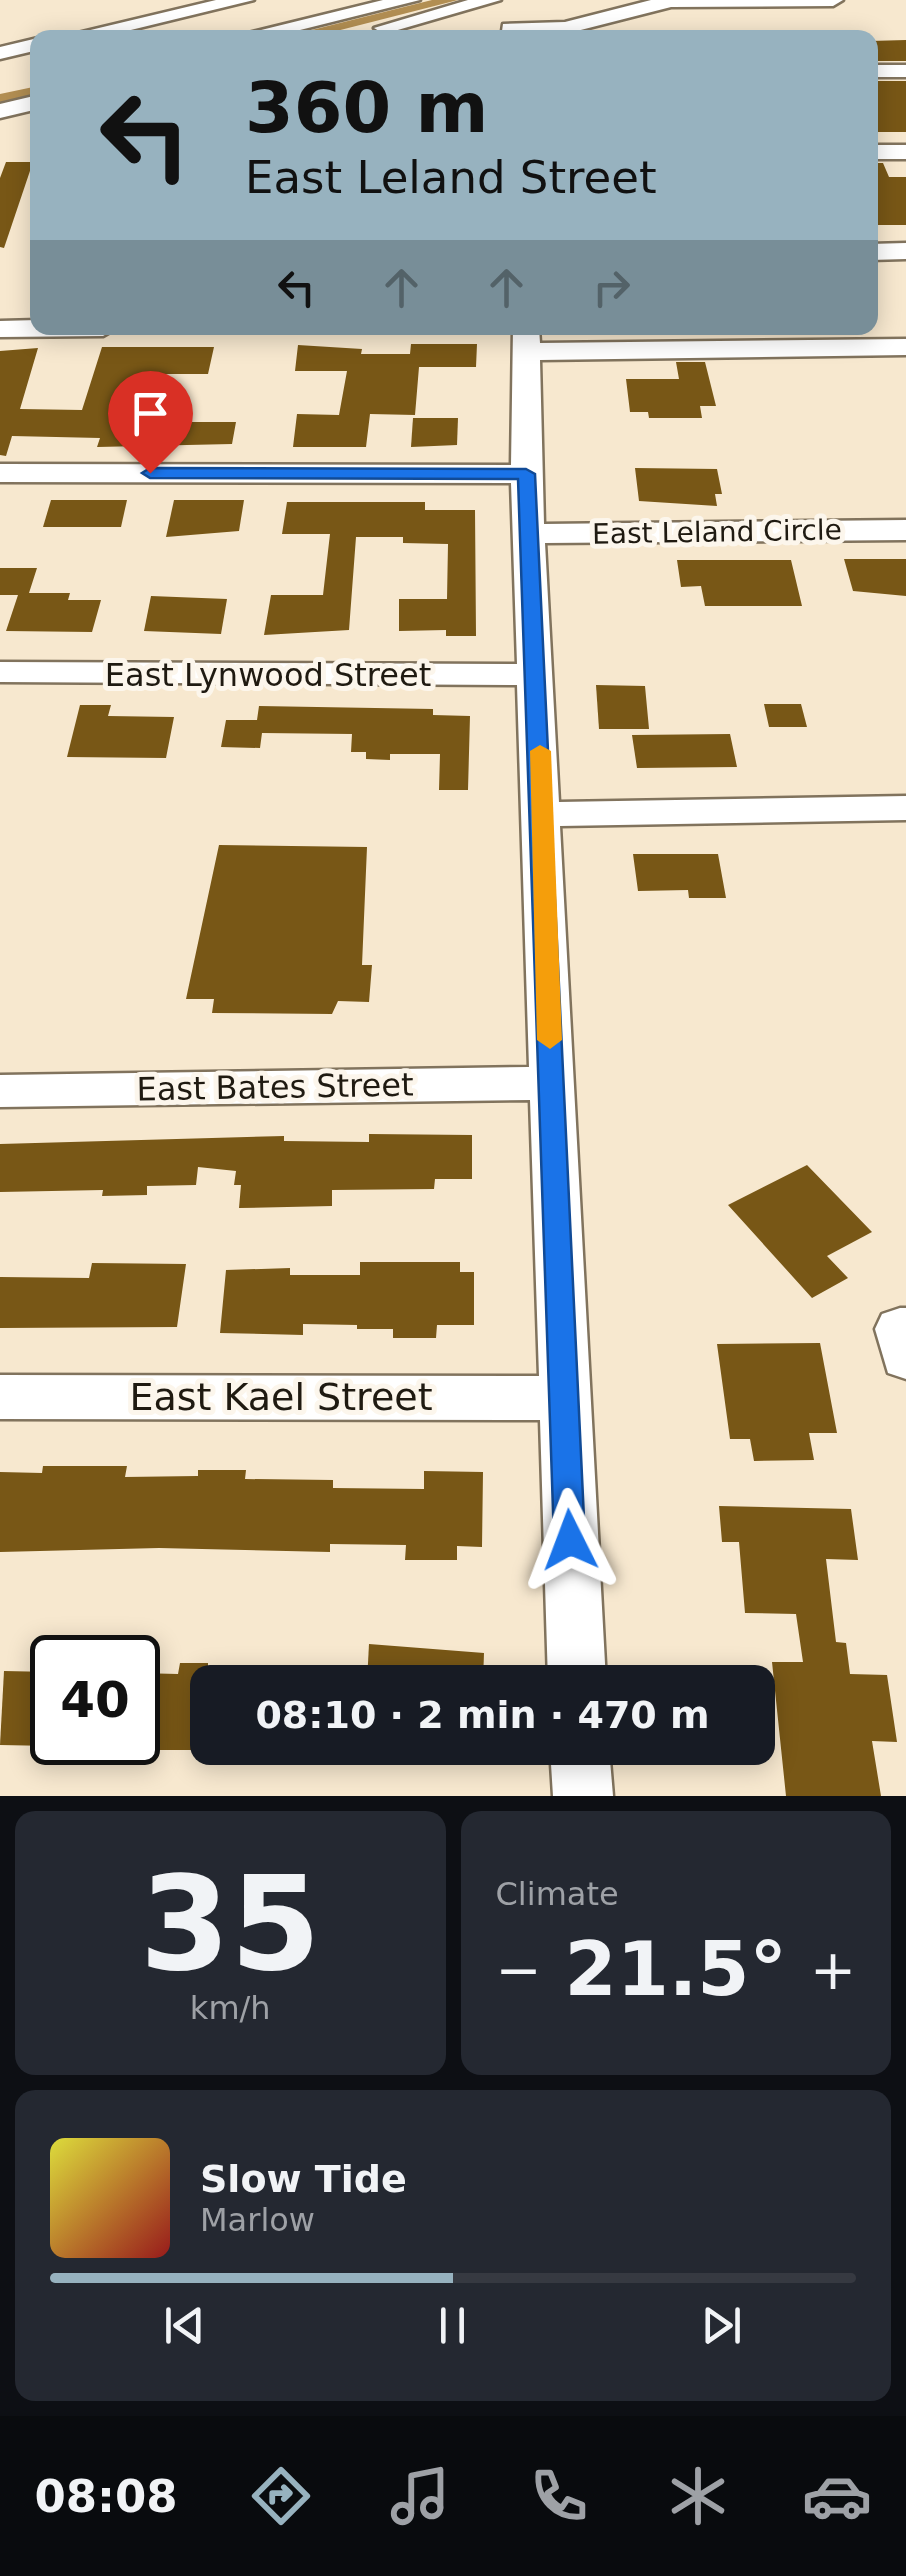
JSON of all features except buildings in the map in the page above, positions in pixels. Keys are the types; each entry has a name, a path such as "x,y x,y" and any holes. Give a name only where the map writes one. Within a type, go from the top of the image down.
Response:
{"street":[{"path":"105,30 244,0"},
{"path":"274,30 410,0"},
{"path":"373,30 491,0"},
{"path":"532,30 576,26 670,2 833,0"},
{"path":"0,53 30,46"},
{"path":"878,71 906,71"},
{"path":"0,111 30,104"},
{"path":"878,152 906,152"},
{"path":"878,252 906,252"},
{"path":"0,328 30,328"},
{"path":"576,1665 562,1398 544,814 528,534 526,340 906,347"},
{"path":"0,473 526,474"},
{"name":"East Leland Circle","path":"528,534 906,530"},
{"name":"East Lynwood Street","path":"0,672 536,675"},
{"path":"544,814 906,808"},
{"name":"East Bates Street","path":"0,1091 551,1083"},
{"name":"East Kael Street","path":"0,1397 562,1398"},
{"path":"581,1765 583,1796"}],"waterway":[{"path":"322,30 451,0"},
{"path":"0,99 30,93"}],"slow traffic":[{"path":"540,751 550,1040"}],"route":[{"path":"150,473 526,474 544,814 570,1540"}]}
